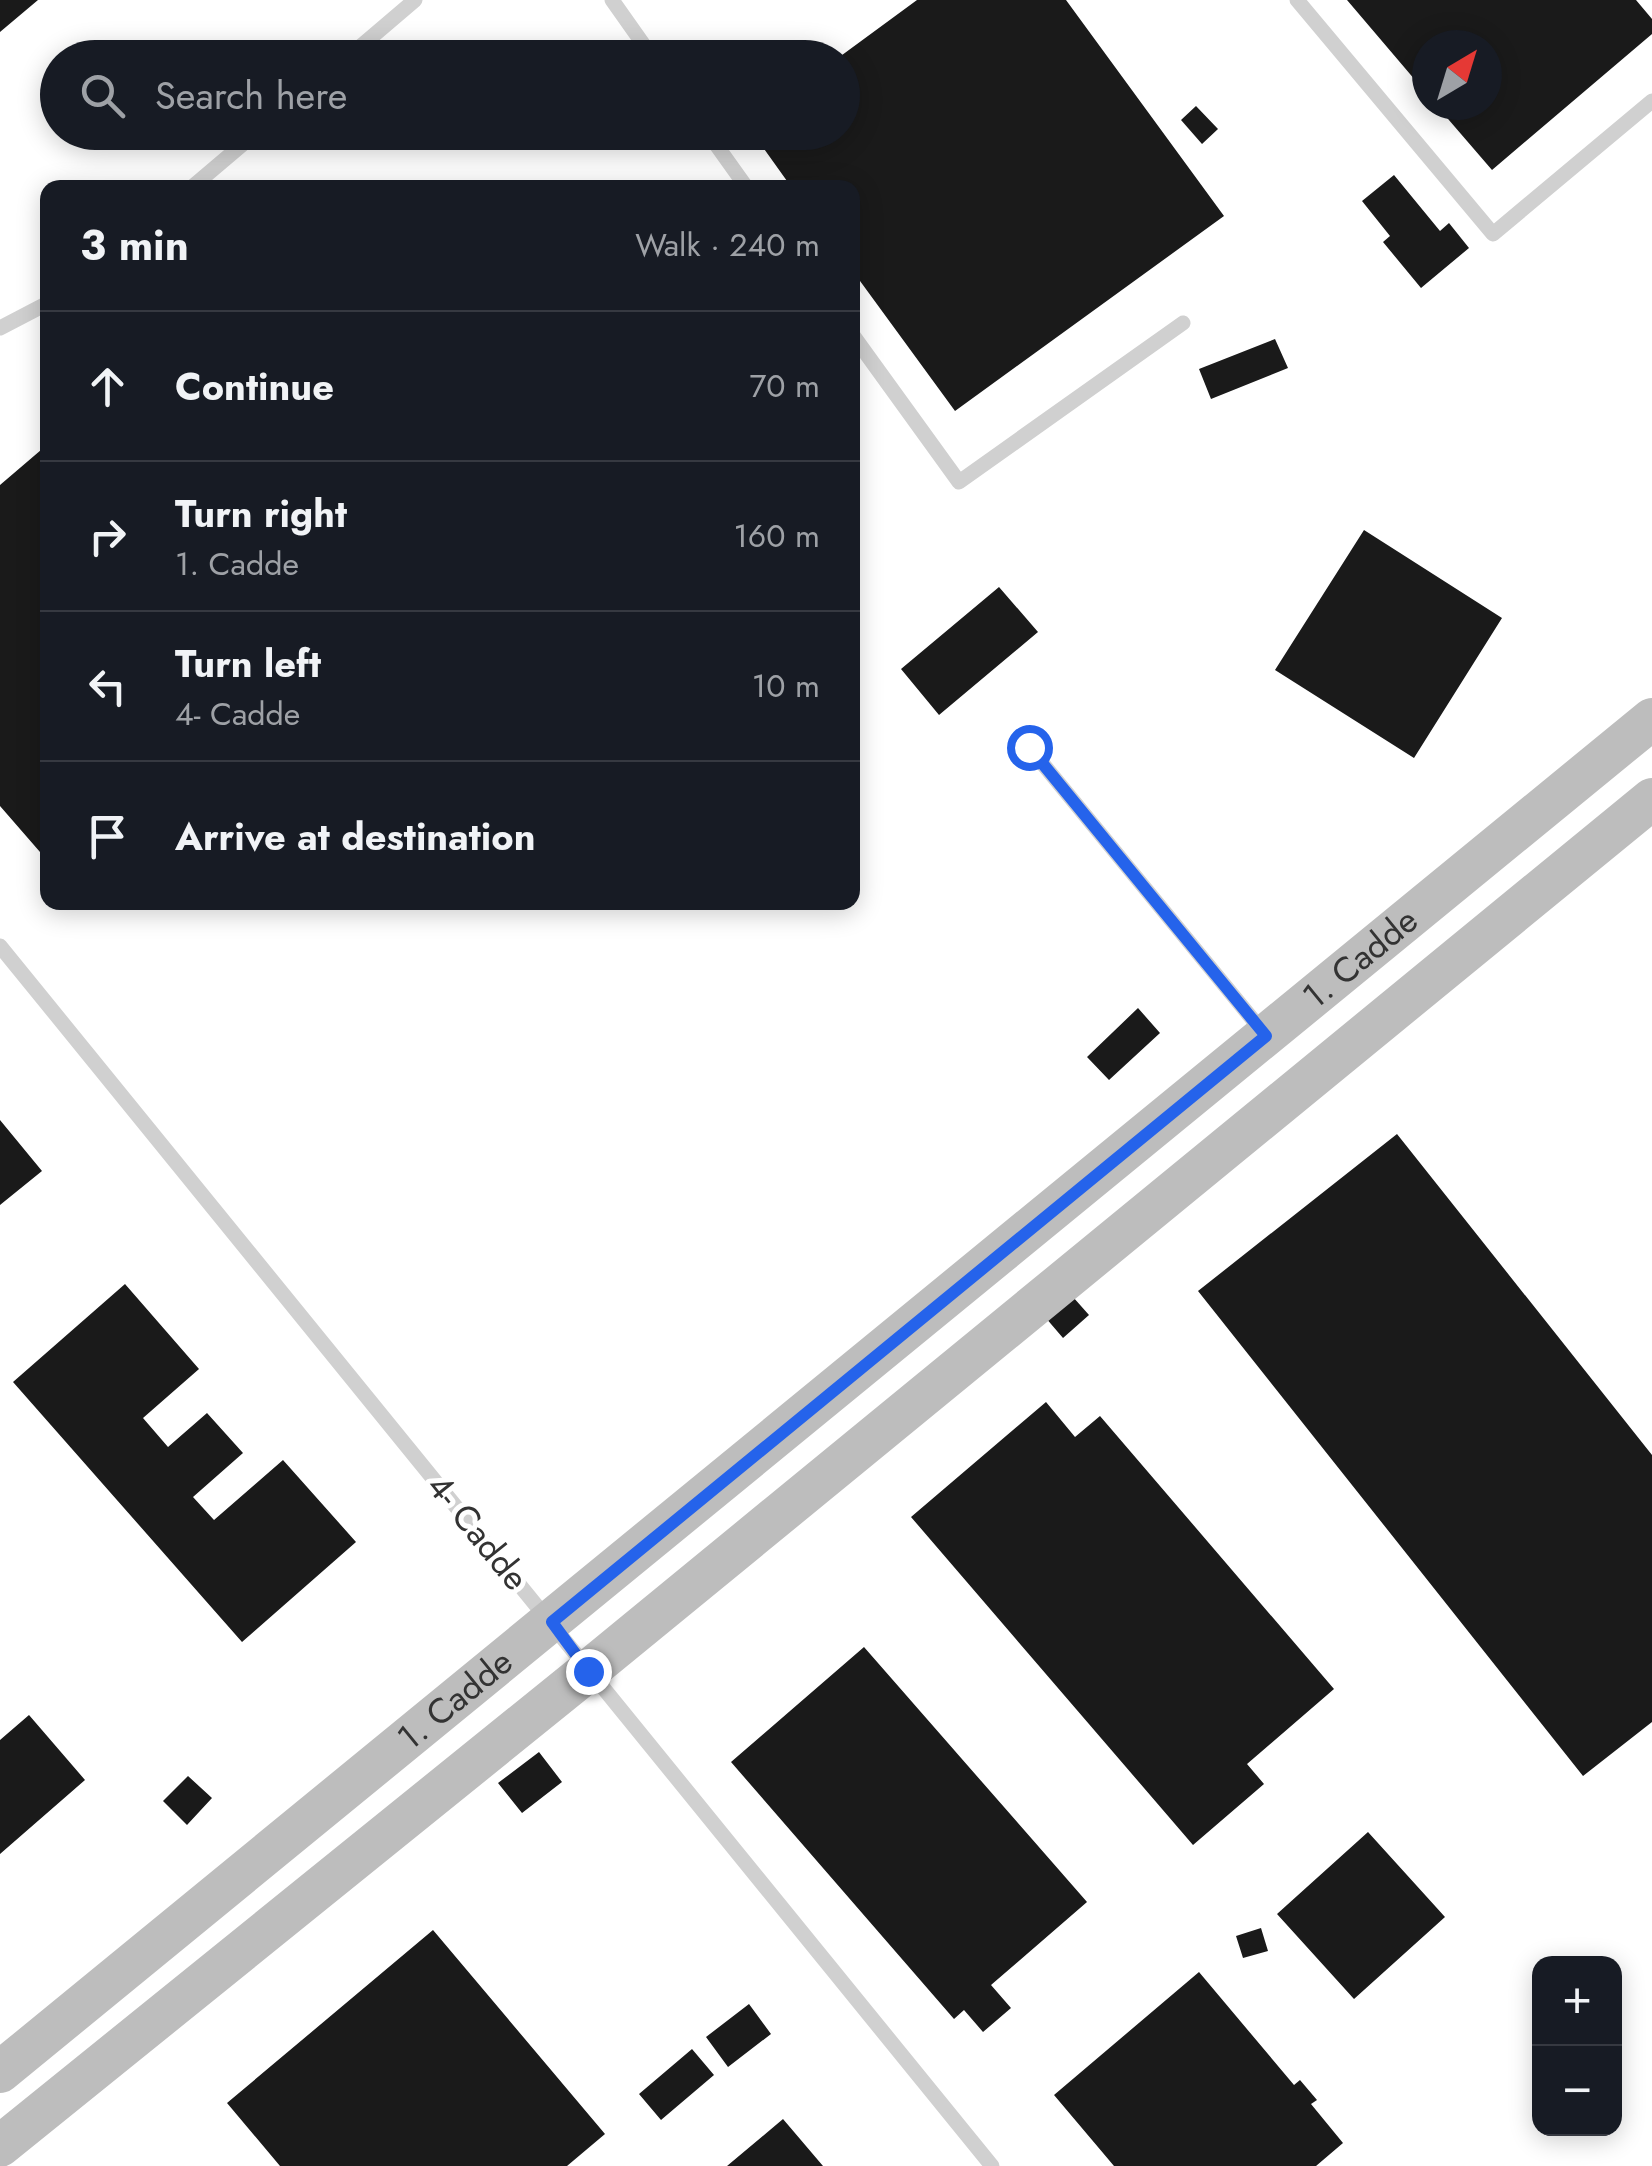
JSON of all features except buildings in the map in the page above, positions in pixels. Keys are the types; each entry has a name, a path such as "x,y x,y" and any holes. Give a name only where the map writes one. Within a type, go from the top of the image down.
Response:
{"street":[{"name":"1. Cadde","path":"0,2072 1652,718"},
{"path":"0,2146 588,1671 1652,799"}],"lane":[{"path":"368,40 415,0"},
{"path":"612,0 640,40"},
{"path":"1297,0 1493,234 1652,101"},
{"path":"200,180 236,150"},
{"path":"720,150 741,180"},
{"path":"0,328 40,307"},
{"path":"860,345 959,482 1183,323"},
{"path":"1029,747 1266,1036"},
{"name":"4- Cadde","path":"0,946 992,2166"}],"route":[{"path":"588,1671 552,1622 1266,1036 1029,747"}]}
